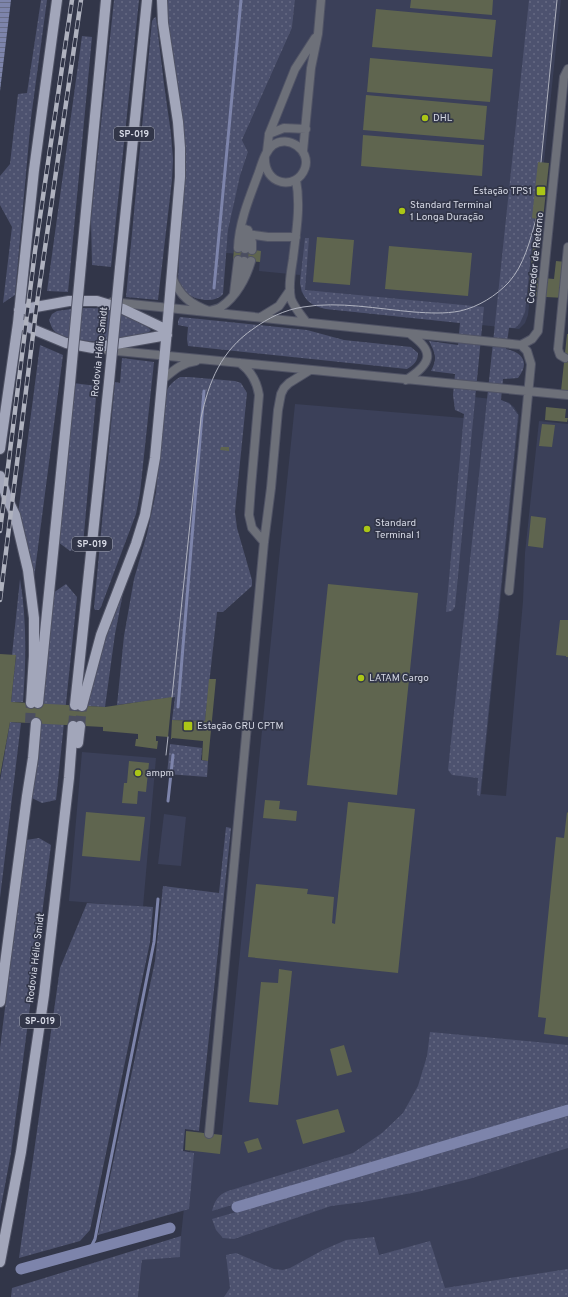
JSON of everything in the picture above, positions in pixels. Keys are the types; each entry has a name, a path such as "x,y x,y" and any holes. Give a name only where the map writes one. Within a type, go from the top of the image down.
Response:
{"main road":[{"path":"0,449 18,323 34,170 57,0"},
{"path":"0,476 4,492 15,515 28,570 34,618 35,703 70,383 106,0"},
{"name":"Rodovia Hélio Smidt","path":"147,0 78,706 101,635 136,544 145,515 155,458 162,380"},
{"path":"162,0 163,23 178,122 180,148 180,177 162,380"},
{"path":"19,310 69,301 97,300 124,309 167,332"},
{"path":"18,323 66,343 93,348 167,332"},
{"path":"0,1002 26,796 33,758 33,723"},
{"name":"Rodovia Hélio Smidt","path":"0,1262 21,1152 43,1003 69,778 76,756 76,726"}],"street":[{"path":"303,151 311,68 318,34 322,0"},
{"path":"245,249 243,220 249,196 266,154 273,145 289,141 297,145 303,151 306,159 305,167 302,174 296,180 280,182 272,178 267,172 264,164 266,154 269,134 295,69 318,34"},
{"name":"Corredor de Retorno","path":"517,344 532,339 538,331 564,77 568,69"},
{"path":"269,134 284,128 306,129"},
{"path":"296,180 299,194 290,290 295,306 306,322"},
{"path":"245,234 268,237 296,237"},
{"path":"565,358 560,355 558,349 568,247"},
{"path":"172,277 183,296 196,306 209,311 220,307 234,294 244,279 244,261 234,294"},
{"path":"261,317 279,306 290,290"},
{"path":"97,300 409,334 517,344 527,352 531,364 509,591"},
{"path":"406,380 421,370 427,360 426,349 421,342 409,334"},
{"path":"93,348 568,395"},
{"path":"162,380 177,367 189,362 206,360"},
{"path":"240,363 250,372 258,386 259,395 250,515 252,528 264,542"},
{"path":"209,1134 264,542 271,488 279,400 281,394 289,383 310,370"}],"shaded area":[{"path":"0,0 11,0 0,91"},
{"path":"41,0 47,0 31,118 15,295 3,303 12,227 0,205 0,176 10,164 18,94 27,93"},
{"path":"114,0 139,0 111,267 92,265 91,219"},
{"path":"166,0 295,0 292,28 242,140 248,152 240,176 228,230 223,294 216,299 211,300 192,296 182,288 178,281 184,129 168,24"},
{"path":"295,0 561,0 528,315 525,323 519,329 326,309 314,306 307,300 301,291 300,275 259,271 260,255 226,253 228,230 234,200 248,152 242,140 292,28"},
{"path":"529,0 557,0 525,312 520,323 515,328 509,328 506,349 512,350 523,359 524,368 518,378 503,379 501,400 510,404 518,415 480,796 477,795 478,778 452,775 448,770"},
{"path":"156,17 173,159 172,180 158,300 126,297 152,21"},
{"path":"82,36 92,37 68,292 47,291"},
{"path":"305,238 309,238 305,290 484,307 455,607 452,611 446,612 464,414 455,410 453,395 455,374 431,371 435,356 429,341 458,345 460,323 326,309 316,306 305,298 300,283"},
{"path":"79,308 102,309 124,313 142,322 151,330 144,335 133,339 105,342 65,337 54,330 49,320 52,314 57,311"},
{"path":"180,317 307,330 344,340 411,347 418,353 418,356 412,366 407,369 188,346 188,327 178,325"},
{"path":"40,345 63,355 34,578 18,514"},
{"path":"122,358 154,362 140,493 136,514 101,607 99,610 95,610 115,382 120,383"},
{"path":"180,377 235,381 241,383 247,393 235,512 237,528 252,580 252,586 223,612 217,612 205,721 172,720 175,697 117,705 124,636 134,579 147,534 156,492 164,398 169,386"},
{"path":"73,383 97,386 83,545 70,551 58,542"},
{"path":"465,396 508,402 514,407 519,415 481,794 506,796 523,601 525,553 539,421 568,424 568,1297 138,1297 142,1260 180,1256 190,1151 185,1150 186,1131 222,1135 295,404 464,418"},
{"path":"20,579 24,610 25,641 23,702 11,702 16,656 12,655"},
{"path":"66,584 77,597 56,800 42,803 32,798 53,593"},
{"path":"124,588 115,634 105,707 86,706 102,643"},
{"path":"10,722 21,723 0,898 0,781"},
{"path":"170,744 202,748 201,760 208,761 207,777 167,774"},
{"path":"82,752 156,758 143,907 69,901"},
{"path":"164,814 186,817 181,866 158,864"},
{"path":"226,827 231,828 199,1131 185,1129 183,1151 194,1153 189,1209 98,1235 155,961 163,886 219,893"},
{"path":"39,838 51,845 11,1153 0,1212 0,1048 26,840"},
{"path":"87,903 153,907 150,942 90,1230 80,1241 19,1258 60,968"},
{"path":"430,1032 568,1045 568,1104 212,1211 217,1198 228,1191 353,1153 382,1133 403,1113 418,1086 427,1056"},
{"path":"568,1115 568,1148 469,1179 417,1192 331,1206 234,1239 223,1238 216,1230 212,1219"},
{"path":"181,1236 180,1257 142,1260 138,1297 11,1297 12,1288"},
{"path":"374,1237 379,1255 430,1241 445,1288 568,1269 568,1297 224,1297 230,1288 226,1255 236,1253 274,1269 283,1270 290,1268 323,1250 346,1240"}],"building":[{"path":"411,0 493,0 492,15 410,8"},
{"path":"376,9 496,20 492,57 372,47"},
{"path":"370,58 493,69 490,102 367,92"},
{"name":"DHL","path":"366,95 487,106 484,140 363,130"},
{"path":"363,135 484,145 482,176 361,166"},
{"path":"538,162 549,163 543,219 539,219 533,277 554,279 556,261 566,262 564,298 528,296 536,219 532,218"},
{"path":"317,237 354,240 350,285 313,282"},
{"path":"389,246 472,253 468,296 385,289"},
{"path":"238,248 261,251 260,262 233,260 234,249"},
{"path":"568,334 568,392 561,391"},
{"path":"546,407 566,409 565,418 568,418 567,422 545,420"},
{"path":"542,424 555,425 552,447 539,446"},
{"path":"221,447 229,447 229,451 220,450"},
{"path":"531,516 546,518 543,548 528,546"},
{"path":"328,584 418,593 397,795 307,785"},
{"path":"560,620 568,620 568,657 556,655"},
{"path":"0,654 16,655 11,702 105,707 172,697 168,737 156,736 156,741 158,741 157,749 135,746 136,739 138,739 138,734 103,731 103,727 10,722 0,776"},
{"path":"209,679 216,679 208,761 202,760 203,741 171,739 172,720 205,721"},
{"name":"ampm","path":"129,761 149,763 146,792 138,791 137,804 122,803 124,783 127,783"},
{"path":"265,800 280,801 279,809 297,811 296,821 263,818"},
{"path":"348,802 415,809 398,973 248,957 256,884 308,889 307,894 334,897 332,923 335,924"},
{"path":"86,812 145,817 140,861 82,856"},
{"path":"567,812 568,1037 544,1034 546,1018 538,1017 556,837 564,838"},
{"path":"279,969 292,971 278,1105 249,1102 261,982 278,983"},
{"path":"344,1045 352,1072 337,1076 330,1049"},
{"path":"338,1109 345,1132 303,1144 296,1120"},
{"path":"186,1131 222,1135 220,1154 185,1150"},
{"path":"258,1138 262,1149 248,1153 244,1142"}],"waterway":[{"path":"214,288 241,0"},
{"path":"178,707 204,391"},
{"path":"168,801 173,755"},
{"path":"89,1251 95,1239 154,942 158,899"},
{"path":"237,1207 568,1110"},
{"path":"21,1269 170,1228"}],"tunnel":[{"path":"244,261 245,249"},
{"path":"30,723 31,703"},
{"path":"73,726 75,705"},
{"path":"80,726 82,706"}],"tram line":[{"path":"541,162 557,0"},
{"path":"172,697 201,418 204,404 213,379 218,368 232,347 270,318 296,308 317,305 344,305 414,312 449,313 473,307 498,292 509,282 523,260 536,219"},
{"path":"166,755 168,737"}],"railway":[{"path":"0,531 35,251 72,0"},
{"path":"0,600 36,310 81,0"}],"place":[{"name":"DHL","path":"425,118"},
{"name":"Estação TPS1","path":"541,191"},
{"name":"Standard Terminal 1 Longa Duração","path":"402,211"},
{"name":"Standard Terminal 1","path":"367,529"},
{"name":"LATAM Cargo","path":"361,678"},
{"name":"Estação GRU CPTM","path":"188,726"},
{"name":"ampm","path":"138,773"}]}
